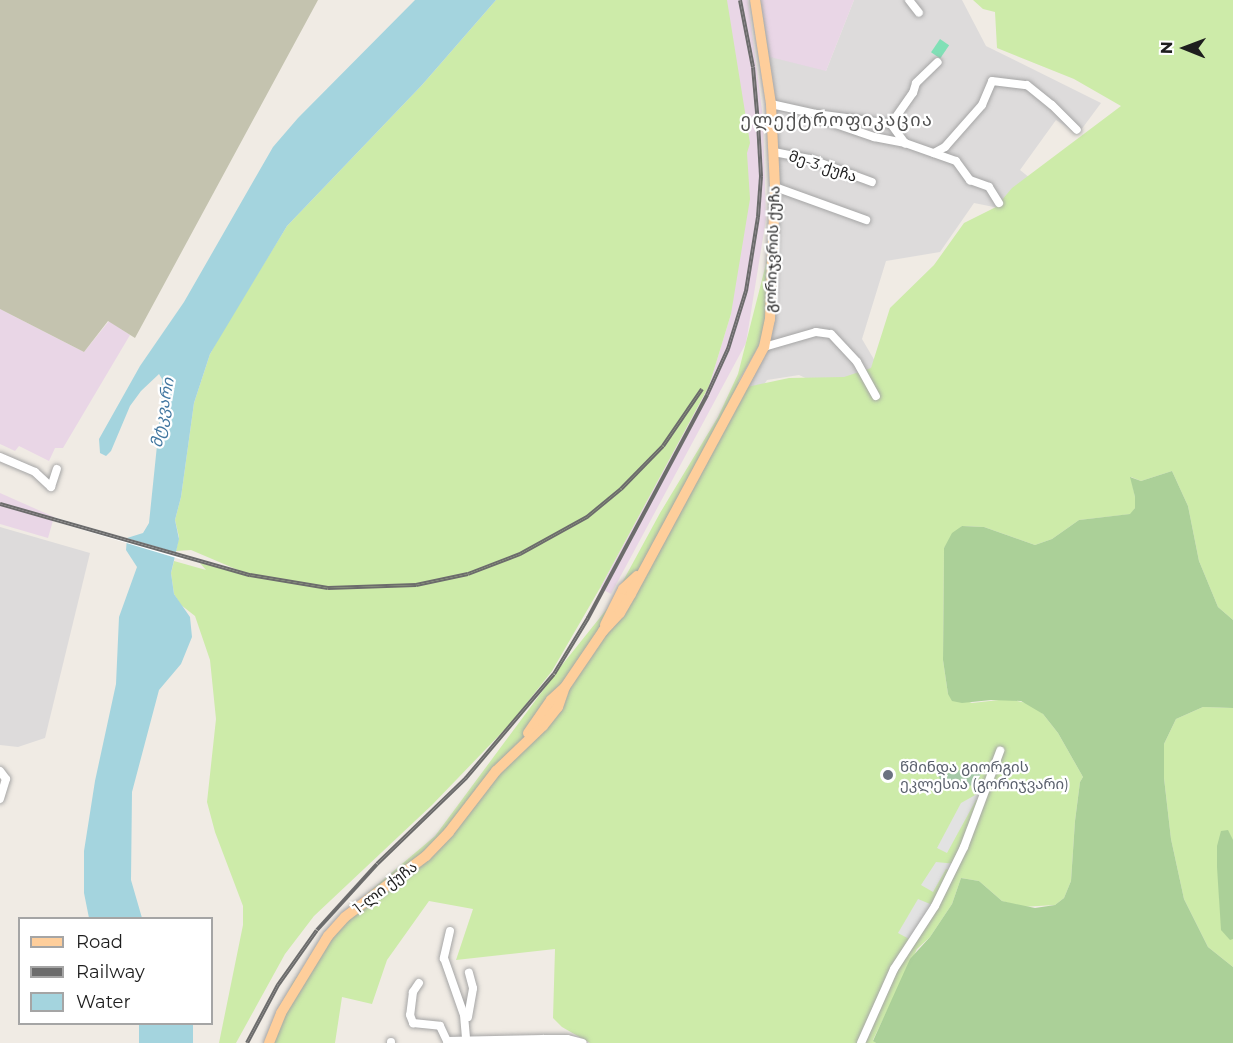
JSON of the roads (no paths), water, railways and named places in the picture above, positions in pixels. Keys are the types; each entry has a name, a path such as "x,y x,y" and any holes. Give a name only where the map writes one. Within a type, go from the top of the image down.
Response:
{"main road":[{"name":"გორიჯვრის ქუჩა","path":"691,480 764,347 770,319 775,187 774,152 771,104 755,0"},
{"name":"1-ლი ქუჩა","path":"269,1043 285,1004 328,936 345,917 426,856 449,832 496,771 521,745 551,700 565,687 603,631 620,613 691,480"}],"street":[{"path":"909,0 919,13"},
{"path":"891,124 913,93 916,83 938,62"},
{"path":"934,153 945,147 982,105 992,81 1027,85 1052,105 1077,130"},
{"path":"771,104 816,114 891,124 905,143"},
{"path":"816,114 827,121 874,137 905,143 956,161 970,180 989,187 999,203"},
{"name":"მე-3 ქუჩა","path":"774,152 810,159 872,182"},
{"path":"775,187 866,220"},
{"path":"764,347 816,332 831,334 856,362 876,396"},
{"path":"0,457 34,472 51,487 57,469"},
{"path":"861,1043 894,969 935,906 964,847 1000,751"},
{"path":"0,771 6,779 0,799"},
{"path":"450,931 444,958 464,1015 465,1037"},
{"path":"465,1037 473,988 469,973"},
{"path":"419,983 413,992 410,1015 412,1023 440,1026 445,1042 465,1037 483,1041 567,1039 583,1043"}],"water":[{"name":"მტკვარი","path":"415,0 496,0 422,85 287,226 210,354 194,403 181,497 175,520 179,539 171,573 174,594 190,617 192,637 181,664 159,690 132,792 131,880 142,917 89,917 84,893 84,851 95,781 116,684 119,617 137,567 126,550 127,538 143,533 149,523 162,397 162,379 159,374 141,391 130,406 111,451 106,456 100,453 99,439 140,366 184,302 273,147 298,118"},
{"path":"139,1025 193,1025 193,1043 139,1043"}],"railway":[{"path":"247,1043 278,985 317,930 377,864 466,778 554,674 588,618 707,395 728,349 746,291 758,217 761,176 758,123 753,67 740,0"},
{"path":"0,504 250,575 328,588 416,585 468,574 520,554 587,517 621,489 663,446 702,389"}],"place":[{"name":"წმინდა გიორგის ეკლესია (გორიჯვარი)","path":"888,775"}],"district":[{"name":"ელექტროფიკაცია","path":"837,120"}]}
